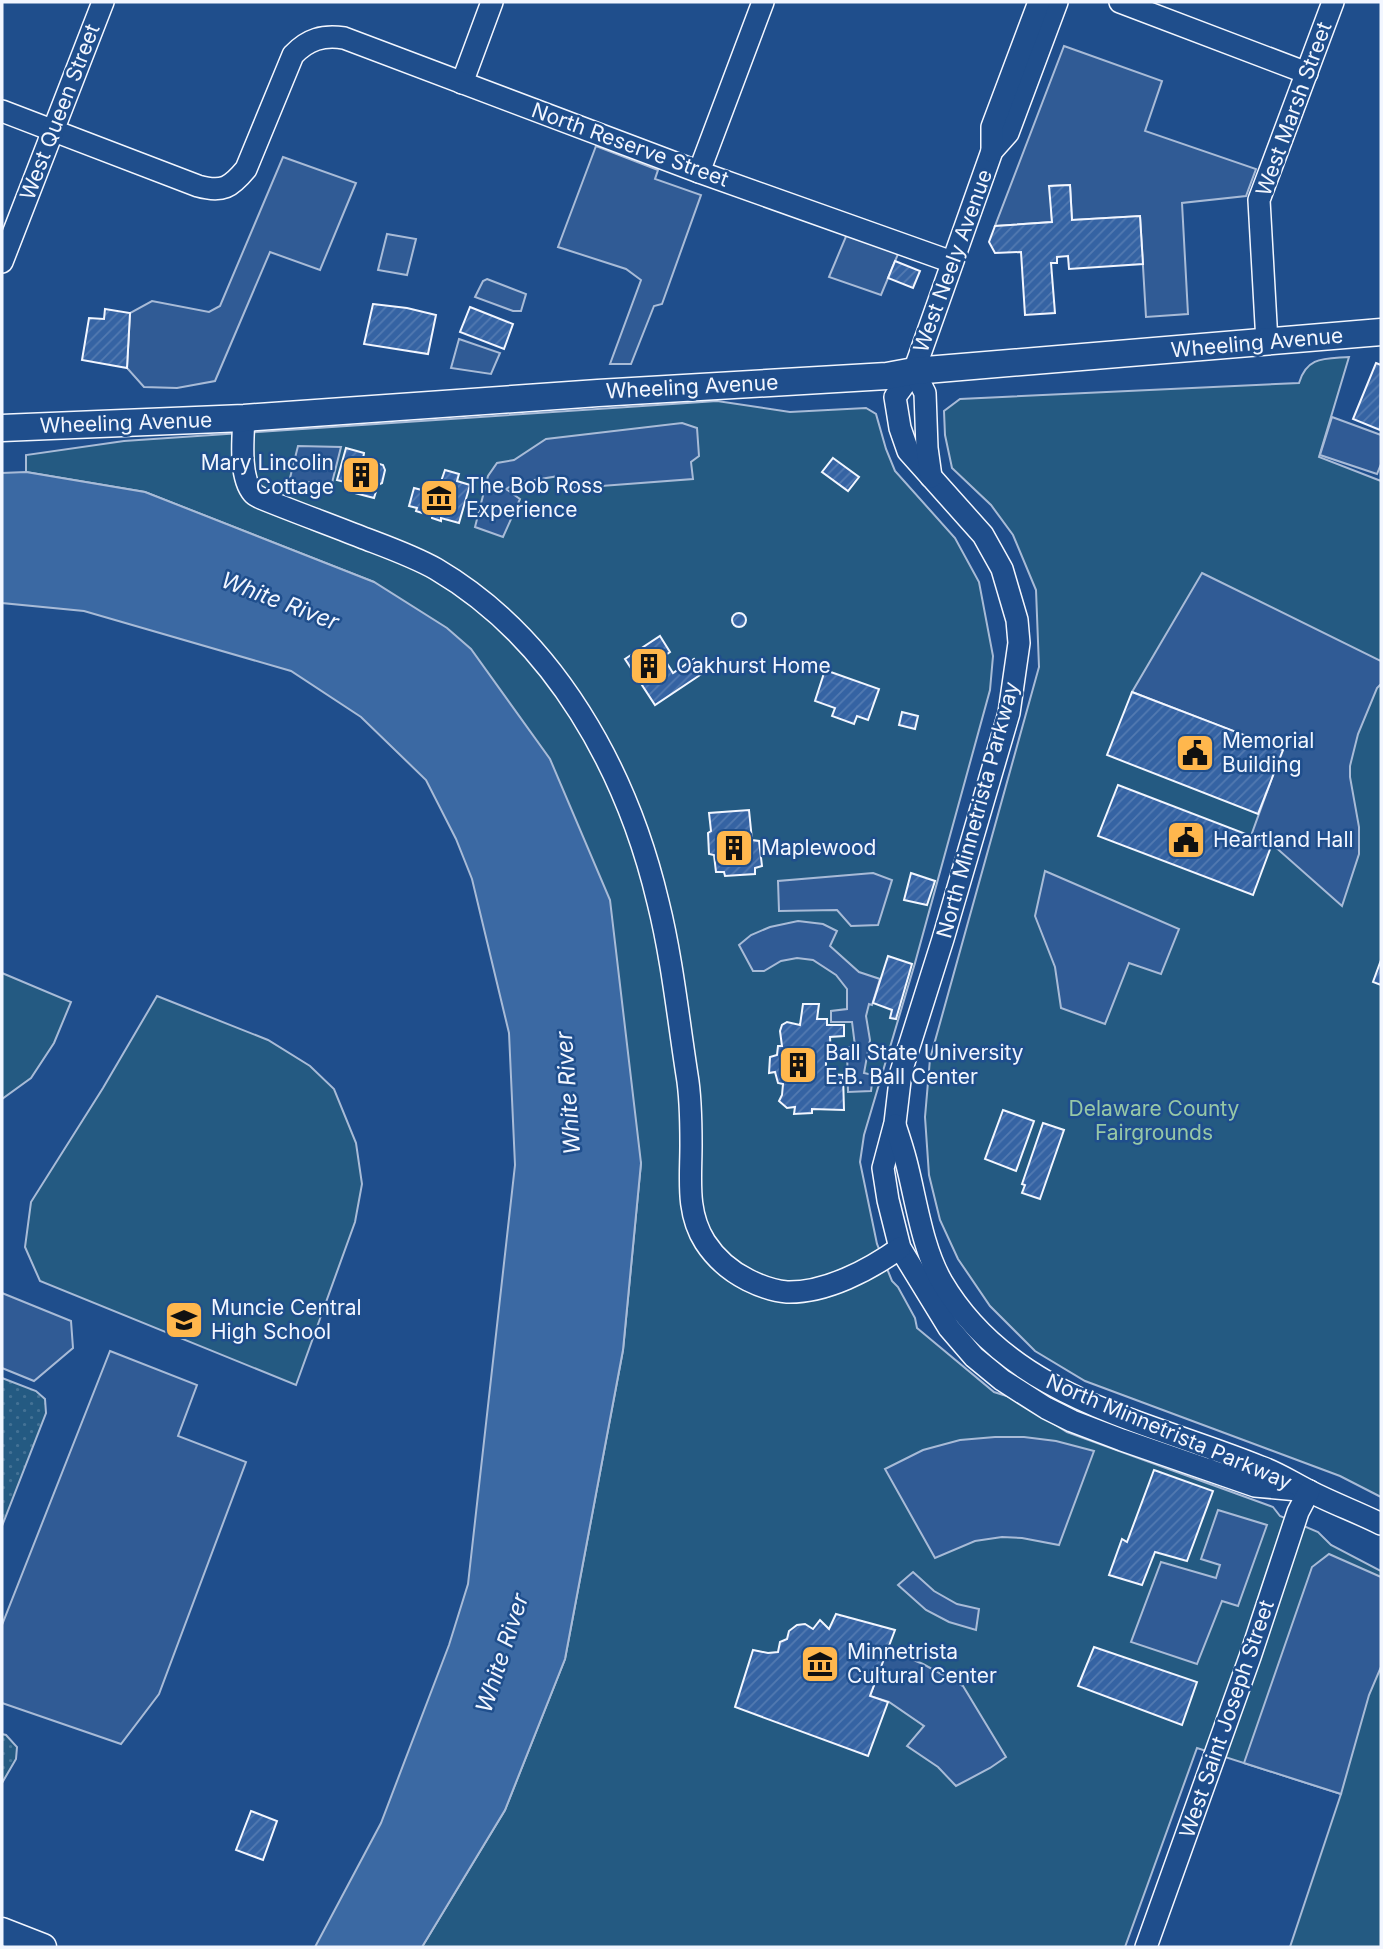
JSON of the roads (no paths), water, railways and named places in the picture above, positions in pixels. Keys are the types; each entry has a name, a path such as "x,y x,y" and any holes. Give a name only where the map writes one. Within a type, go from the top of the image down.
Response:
{"main road":[{"name":"Wheeling Avenue","path":"2,428 244,418 887,376 914,371 1381,332"},
{"path":"2,1931 43,1947"}],"street":[{"name":"West Queen Street","path":"2,262 103,2"},
{"path":"462,83 492,2"},
{"path":"699,172 763,2"},
{"name":"West Neely Avenue","path":"914,371 992,151 992,127 1039,2"},
{"name":"West Neely Avenue","path":"992,151 1008,133 1057,2"},
{"path":"1120,2 1307,73"},
{"name":"West Marsh Street","path":"1267,342 1259,200 1333,2"},
{"name":"North Reserve Street","path":"52,130 208,189 234,184 247,169 293,55 308,42 331,36 344,38 699,172 952,262"},
{"path":"2,111 52,130"},
{"path":"914,371 925,393 931,477"},
{"name":"North Minnetrista Parkway","path":"914,371 895,397 900,428 908,450 984,535 1002,569 1015,609 1019,643 1009,713 926,997 901,1072 895,1123 883,1168 900,1248 949,1328 974,1357 1002,1380 1046,1408 1122,1440 1255,1486 1309,1491"},
{"path":"244,418 243,463 246,480 253,493 407,555 460,584 494,610 534,651 580,714 600,748 625,800 659,903 688,1083 691,1208 697,1228 716,1257 735,1273 760,1286 787,1292 813,1289 854,1276 900,1248"},
{"name":"North Minnetrista Parkway","path":"895,1123 915,1204 942,1282 966,1315 997,1349 1049,1384 1073,1396 1263,1467 1381,1524"},
{"name":"West Saint Joseph Street","path":"1146,1947 1298,1512 1309,1491"}],"water":[{"name":"White River","path":"26,472 145,492 374,582 447,628 471,649 550,759 610,900 641,1163 623,1350 565,1659 505,1810 422,1947 315,1947 381,1823 449,1645 468,1584 515,1165 509,1033 472,879 456,839 426,780 361,717 291,671 84,611 2,603 2,473"}],"place":[{"name":"Mary Lincolin Cottage","path":"361,475"},
{"name":"The Bob Ross Experience","path":"439,498"},
{"name":"Oakhurst Home","path":"649,666"},
{"name":"Memorial Building","path":"1195,753"},
{"name":"Heartland Hall","path":"1186,840"},
{"name":"Maplewood","path":"734,848"},
{"name":"Ball State University E.B. Ball Center","path":"798,1065"},
{"name":"Muncie Central High School","path":"184,1320"},
{"name":"Minnetrista Cultural Center","path":"820,1664"}],"park label":[{"name":"Delaware County Fairgrounds","path":"1154,1121"}]}
